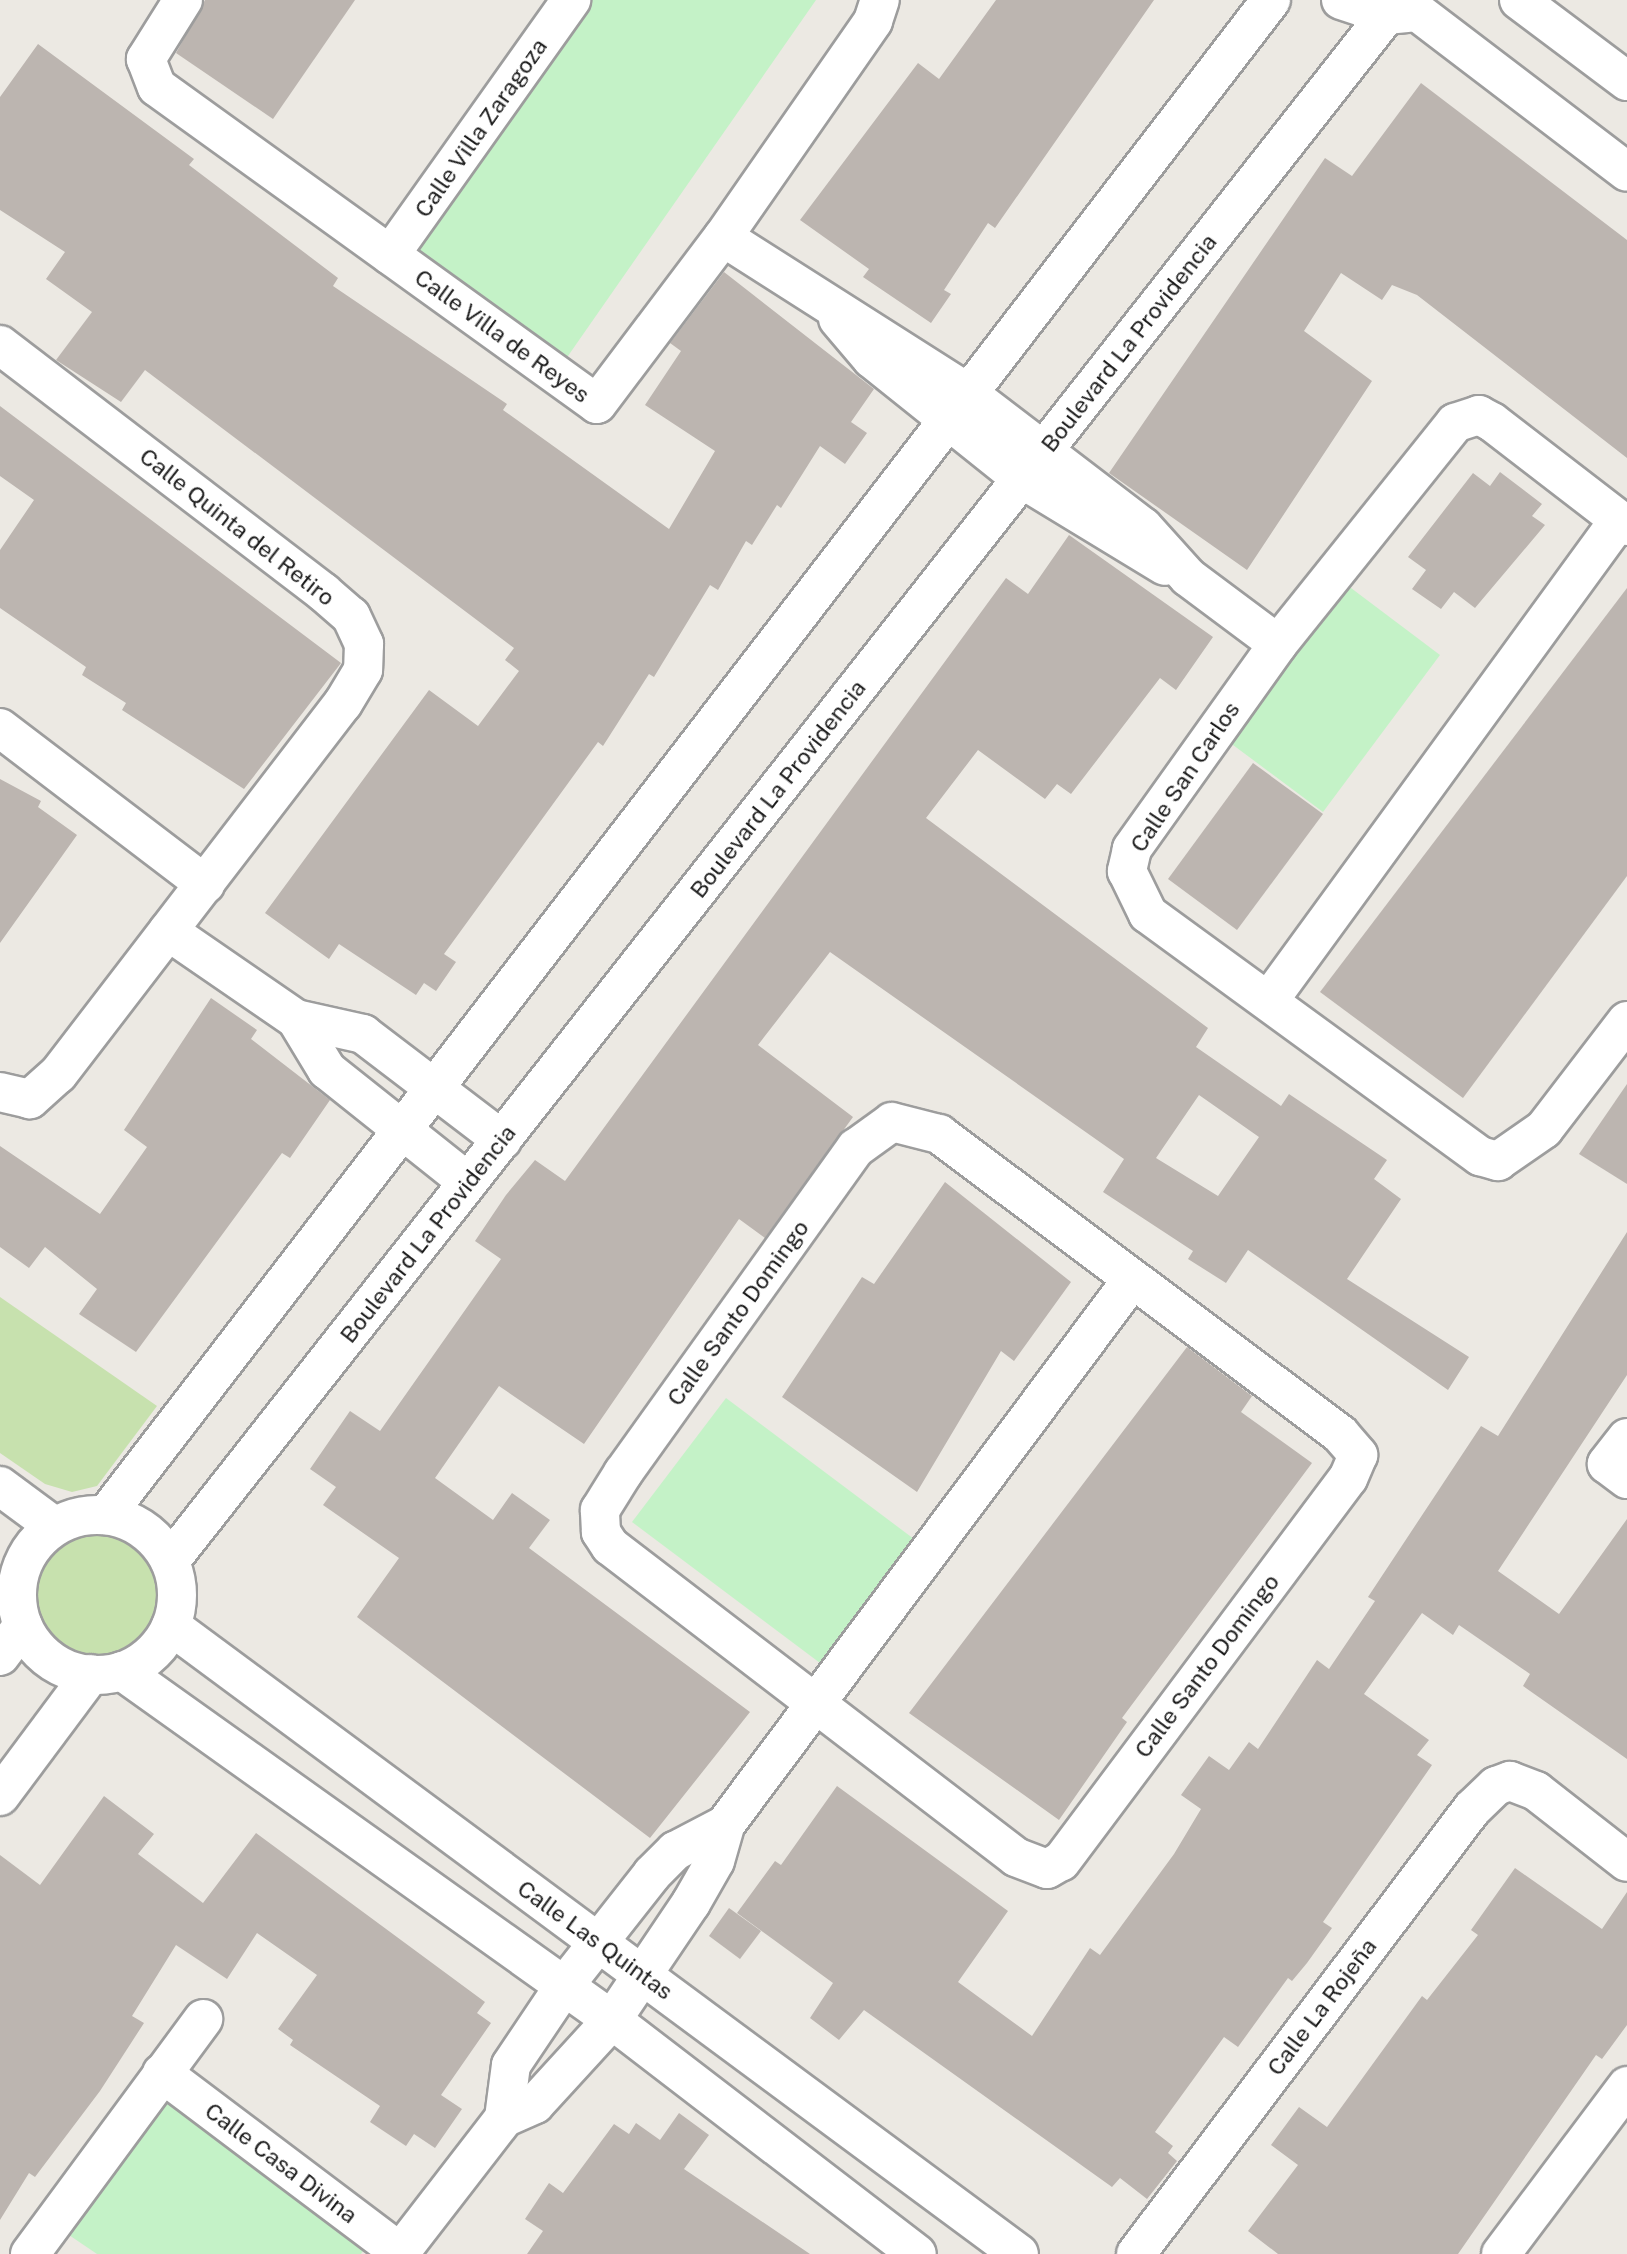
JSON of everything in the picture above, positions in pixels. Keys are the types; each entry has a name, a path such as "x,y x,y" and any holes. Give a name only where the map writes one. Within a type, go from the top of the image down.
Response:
{"street":[{"name":"Calle Villa de Reyes","path":"183,0 149,47 149,79 597,404 723,237 873,21 880,0"},
{"name":"Calle Villa Zaragoza","path":"390,255 571,0"},
{"path":"106,1515 1270,0"},
{"path":"1342,0 1414,9 1627,172"},
{"path":"1519,0 1627,82"},
{"name":"Boulevard La Providencia","path":"170,1562 1033,466 1414,9"},
{"path":"723,237 816,293 1033,466 1131,550 1188,577 1278,644"},
{"name":"Calle Quinta del Retiro","path":"0,345 323,592 351,616 364,644 363,670 342,703 44,1091 30,1099 0,1092"},
{"name":"Calle San Carlos","path":"1623,523 1492,422 1466,416 1278,644 1132,849 1127,871 1148,914 1270,999 1460,1143 1499,1161 1544,1129 1627,1021"},
{"path":"1270,999 1623,523"},
{"path":"0,728 205,884"},
{"path":"168,931 296,1018 363,1034 502,1140"},
{"path":"296,1018 327,1070 468,1182"},
{"name":"Calle Santo Domingo","path":"892,1122 923,1126 1131,1281 1352,1445 1355,1467 1061,1861 1047,1870 1016,1857 610,1546 598,1521 604,1501 856,1148 892,1122"},
{"path":"642,1975 715,1861 725,1825 1131,1281"},
{"path":"0,1486 54,1526"},
{"path":"0,1796 107,1673 159,1646 171,1626 176,1583 170,1562 154,1539 106,1515 54,1526 36,1542 8,1579 23,1626 39,1650 63,1667 107,1673 564,1986 917,2254"},
{"path":"0,1656 23,1626"},
{"name":"Calle Las Quintas","path":"171,1626 1019,2254"},
{"name":"Calle La Rojeña","path":"1136,2254 1472,1809 1496,1786 1522,1784 1627,1862"},
{"path":"504,2118 511,2065 564,1986 676,1851 725,1825"},
{"name":"Calle Casa Divina","path":"162,2073 400,2253 504,2118 535,2104 612,2020 642,1975"},
{"path":"30,2254 203,2019"},
{"path":"1501,2254 1627,2086"}],"green space":[{"path":"582,0 816,0 561,366 406,249"},
{"path":"1347,585 1440,655 1323,812 1229,742"},
{"path":"0,1297 157,1406 97,1486 72,1492 45,1484 0,1453"},
{"path":"726,1398 918,1542 824,1666 632,1522"},
{"path":"98,1528 124,1533 146,1547 160,1569 165,1595 160,1621 146,1643 124,1657 98,1662 72,1657 50,1643 36,1621 31,1595 36,1569 50,1547 72,1533"},
{"path":"170,2087 372,2237 361,2254 97,2254 63,2231"}],"building":[{"path":"205,0 355,0 273,119 176,53"},
{"path":"996,0 1154,0 995,228 988,223 944,290 951,294 931,323 863,277 869,269 800,220 918,63 939,79"},
{"path":"38,44 194,159 189,165 338,278 333,286 507,404 503,410 669,529 715,451 645,405 681,351 670,343 724,272 874,389 851,422 867,433 845,464 820,446 781,508 777,505 752,545 746,541 718,590 710,585 654,677 649,674 603,746 598,742 444,954 456,962 436,991 424,983 416,995 339,944 329,959 265,913 429,690 478,726 519,671 505,660 514,648 145,370 121,402 56,360 92,312 46,279 65,252 0,210 0,97"},
{"path":"1421,83 1627,240 1627,458 1417,295 1392,285 1382,300 1341,273 1304,331 1372,381 1247,570 1109,473 1325,158 1352,176"},
{"path":"0,406 341,663 244,789 122,710 126,703 82,675 86,667 0,608 0,550 34,500 0,476"},
{"path":"1500,472 1542,504 1532,516 1545,525 1475,608 1454,592 1441,609 1412,589 1426,570 1408,557 1473,473 1490,486"},
{"path":"1069,535 1213,637 1176,690 1160,678 1071,794 1057,784 1045,799 978,750 926,818 1208,1028 1196,1047 1281,1106 1289,1094 1387,1160 1374,1179 1401,1199 1347,1279 1469,1357 1448,1390 1248,1250 1226,1283 1188,1259 1193,1251 1103,1192 1124,1159 830,952 758,1045 853,1117 765,1238 739,1219 584,1444 499,1386 435,1478 493,1520 512,1493 550,1520 529,1548 750,1712 650,1838 357,1617 399,1558 323,1505 336,1487 310,1469 350,1411 380,1431 501,1259 475,1241 506,1195 535,1160 565,1181 1006,578 1028,594","holes":["1199,1095 1259,1137 1218,1196 1156,1158"]},
{"path":"1627,588 1627,876 1463,1098 1320,992"},
{"path":"1253,763 1323,814 1237,930 1168,879"},
{"path":"0,779 41,801 38,807 77,835 0,943"},
{"path":"211,998 257,1030 251,1039 330,1100 290,1158 282,1153 136,1352 79,1314 97,1289 45,1247 29,1268 0,1247 0,1146 100,1214 147,1147 124,1130"},
{"path":"1627,1084 1627,1184 1579,1154"},
{"path":"945,1182 1071,1282 1014,1361 1001,1351 917,1492 782,1397 862,1277 874,1284"},
{"path":"1627,1232 1627,1375 1498,1571 1559,1614 1627,1519 1627,1759 1523,1686 1530,1674 1459,1625 1453,1635 1422,1613 1364,1694 1429,1740 1417,1755 1432,1765 1323,1922 1332,1928 1307,1963 1292,1981 1288,1978 1238,2047 1224,2037 1155,2132 1173,2146 1168,2153 1177,2161 1147,2199 1120,2178 1112,2187 864,2010 839,2040 810,2018 833,1983 737,1913 775,1861 781,1865 837,1786 1008,1911 958,1982 1032,2036 1090,1948 1100,1955 1174,1854 1201,1809 1181,1795 1209,1756 1229,1770 1249,1742 1258,1749 1317,1660 1329,1669 1375,1601 1368,1597 1481,1426 1498,1436"},
{"path":"1187,1347 1252,1396 1241,1412 1312,1463 1122,1718 1127,1722 1059,1820 909,1713"},
{"path":"104,1796 154,1834 138,1854 203,1903 256,1833 485,2002 477,2013 491,2023 441,2095 462,2109 435,2148 414,2134 406,2146 370,2122 380,2106 290,2045 293,2040 278,2029 317,1975 257,1933 227,1979 176,1945 132,2016 144,2023 100,2091 35,2177 29,2173 0,2220 0,1855 40,1885"},
{"path":"1515,1868 1602,1929 1627,1892 1627,2025 1602,2059 1596,2055 1458,2254 1278,2254 1248,2231 1298,2165 1271,2145 1299,2107 1327,2127 1422,1996 1427,2000 1478,1935 1471,1930"},
{"path":"729,1908 761,1931 740,1959 709,1936"},
{"path":"679,2113 709,2135 684,2169 810,2254 527,2254 543,2231 525,2219 549,2183 563,2193 614,2124 629,2134 636,2123 660,2140"}]}
